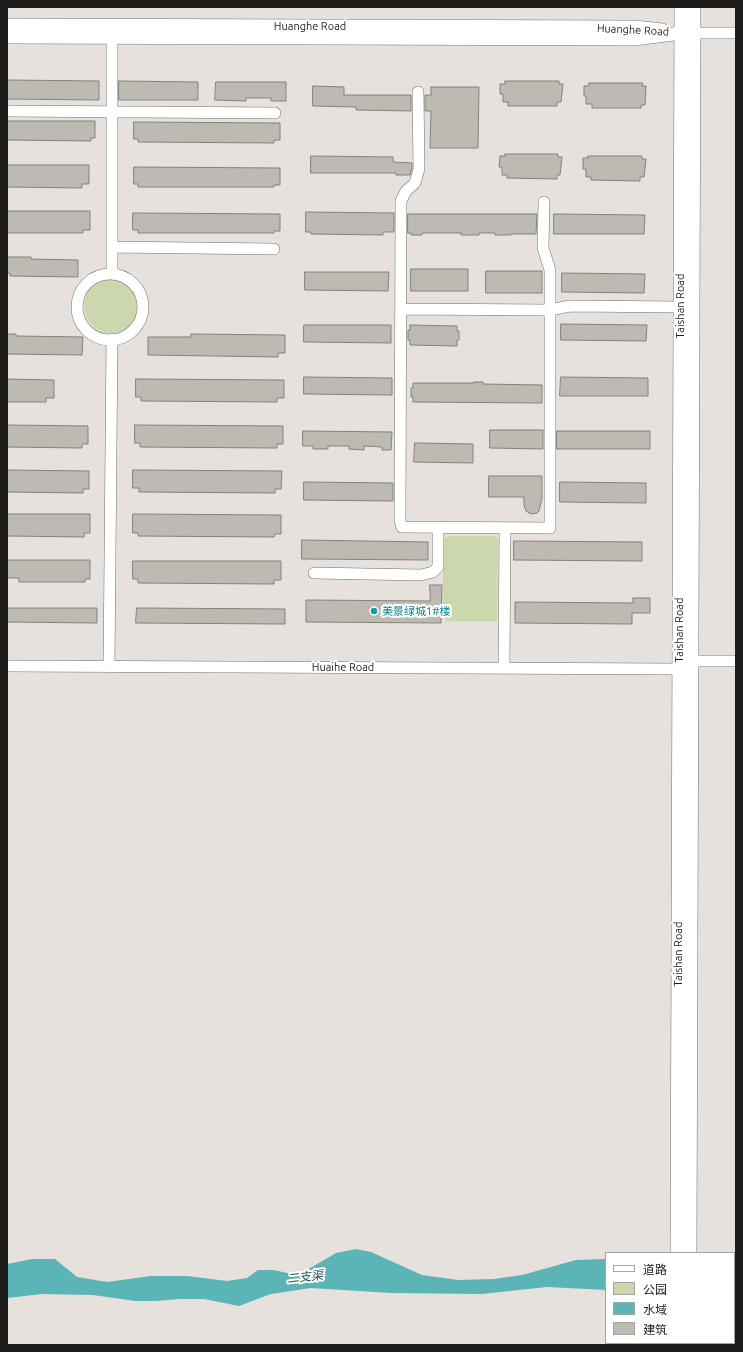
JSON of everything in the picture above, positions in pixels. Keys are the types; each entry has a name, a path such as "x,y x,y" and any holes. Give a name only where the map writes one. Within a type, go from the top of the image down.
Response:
{"main road":[{"name":"Taishan Road","path":"678,1252 684,1239 692,661 688,33 681,7"},
{"name":"Taishan Road","path":"690,1252 684,1239 679,669 680,307 688,33 694,7"},
{"name":"Huanghe Road","path":"7,25 635,28 688,33"},
{"name":"Huanghe Road","path":"7,37 635,39 688,33"}],"street":[{"path":"688,33 736,33"},
{"path":"112,37 112,274"},
{"path":"418,92 419,169 414,184 406,191 401,201 400,521 402,527 550,528 550,270 543,248 544,202"},
{"path":"7,111 275,113"},
{"path":"112,247 274,249"},
{"path":"112,274 125,277 136,286 142,299 143,306 140,320 136,327 124,336 112,339 101,338 88,330 79,317 78,310 80,295 87,283 99,276 112,274"},
{"path":"401,309 550,310 570,306 680,307"},
{"path":"109,666 112,339"},
{"path":"314,573 421,575 434,572 438,566 438,527"},
{"path":"504,668 505,528"},
{"path":"692,661 736,661"},
{"name":"Huaihe Road","path":"7,666 679,669"}],"green space":[{"path":"111,279 121,281 130,287 136,296 138,306 136,316 130,325 121,331 111,333 101,331 92,325 86,316 84,306 86,296 92,287 101,281"},
{"path":"448,536 496,536 498,540 497,621 446,621 443,616 443,540"}],"water":[{"name":"二支渠","path":"356,1249 371,1252 422,1275 458,1280 494,1279 522,1275 576,1260 605,1259 605,1290 547,1287 482,1294 391,1293 311,1288 271,1294 239,1306 204,1299 135,1301 93,1295 42,1294 7,1298 7,1264 32,1259 55,1259 77,1277 107,1282 151,1276 187,1276 227,1281 247,1278 258,1270 274,1270 300,1274 336,1253"}],"building":[{"path":"7,80 99,81 99,100 7,99"},
{"path":"119,81 198,82 198,100 119,100"},
{"path":"505,81 559,81 559,84 563,84 561,102 557,102 557,106 508,106 508,102 503,102 503,94 500,94 500,84 505,84"},
{"path":"216,82 286,82 286,101 271,101 271,98 246,98 246,101 215,100"},
{"path":"589,83 643,83 642,86 646,86 645,105 641,105 641,108 592,108 592,104 586,104 586,96 584,96 584,86 589,86"},
{"path":"313,86 344,87 344,95 411,95 411,111 356,110 356,107 313,106"},
{"path":"431,87 479,87 478,148 430,148 431,111 425,111 425,95 431,95"},
{"path":"7,121 95,121 95,138 91,138 91,141 7,140"},
{"path":"134,122 280,123 280,140 274,140 274,143 138,142 138,139 134,139"},
{"path":"505,154 558,154 558,157 562,157 560,175 557,175 557,179 507,178 507,175 502,175 502,167 499,167 500,156 505,156"},
{"path":"311,156 393,157 393,162 412,163 412,168 410,175 396,175 396,173 311,173"},
{"path":"588,156 642,156 642,159 646,159 644,177 640,177 640,181 591,180 591,177 586,177 586,169 583,169 583,158 588,158"},
{"path":"7,165 89,165 89,184 82,184 82,188 7,187"},
{"path":"134,167 280,168 280,185 274,185 274,187 138,187 138,184 134,184"},
{"path":"7,211 90,211 90,230 83,230 83,233 7,233"},
{"path":"306,212 394,213 394,232 383,232 383,235 311,234 311,232 306,232"},
{"path":"133,213 280,214 280,231 274,231 274,233 138,233 138,230 133,230"},
{"path":"408,214 537,214 536,234 495,235 495,233 479,233 479,235 461,235 461,233 422,233 422,235 411,235 411,233 408,233"},
{"path":"554,214 645,215 644,234 554,234"},
{"path":"7,257 78,260 78,277 10,276 10,273 7,273"},
{"path":"411,269 468,269 468,291 411,291"},
{"path":"486,271 542,271 542,293 486,293"},
{"path":"305,272 389,272 388,291 305,290"},
{"path":"562,273 645,274 644,293 562,292"},
{"path":"561,324 647,325 646,341 561,340"},
{"path":"304,325 391,325 391,343 304,342"},
{"path":"410,325 457,326 457,331 459,331 459,340 457,340 457,346 410,345 410,340 408,340 408,330 410,330"},
{"path":"7,334 16,334 16,336 83,337 82,355 7,354"},
{"path":"191,334 285,335 285,353 278,353 278,357 148,355 148,337 191,337"},
{"path":"304,377 392,378 392,395 304,394"},
{"path":"561,377 648,378 648,396 560,396"},
{"path":"7,379 54,380 54,398 46,398 46,402 7,402"},
{"path":"136,379 284,380 284,398 277,398 277,402 141,401 141,397 136,397"},
{"path":"483,382 483,384 542,385 542,403 413,402 413,397 411,397 411,388 413,388 413,383"},
{"path":"7,425 88,426 88,444 82,444 82,448 7,447"},
{"path":"135,425 283,426 283,444 277,444 277,448 140,447 140,443 135,443"},
{"path":"490,430 543,430 543,449 490,448"},
{"path":"303,431 392,432 391,450 382,450 382,447 364,446 364,450 349,449 349,446 328,446 328,449 313,449 313,446 303,446"},
{"path":"557,431 650,431 650,449 557,449"},
{"path":"415,443 473,444 473,463 414,462"},
{"path":"7,470 89,471 89,489 83,489 83,493 7,492"},
{"path":"133,470 282,471 281,489 275,489 275,493 139,492 139,488 133,488"},
{"path":"489,476 542,476 542,498 539,511 531,514 526,511 524,497 489,497"},
{"path":"304,482 393,483 393,501 304,500"},
{"path":"560,482 646,483 646,503 560,502"},
{"path":"7,514 90,514 90,533 84,533 84,537 7,536"},
{"path":"133,514 281,515 281,534 275,534 274,537 138,536 138,533 133,533"},
{"path":"302,540 428,542 428,560 302,559"},
{"path":"514,541 642,542 642,561 514,560"},
{"path":"7,560 90,560 90,579 85,579 85,582 19,582 19,578 7,578"},
{"path":"133,561 281,561 281,580 274,580 274,584 138,583 138,579 133,579"},
{"name":"美景绿城1#楼","path":"430,585 442,585 441,623 306,622 306,600 430,601"},
{"path":"633,598 650,598 650,613 632,613 632,624 515,623 515,602 633,603"},
{"path":"7,608 97,608 97,623 7,622"},
{"path":"137,608 285,609 285,624 136,623"}],"place":[{"name":"美景绿城1#楼","path":"374,611"}]}
